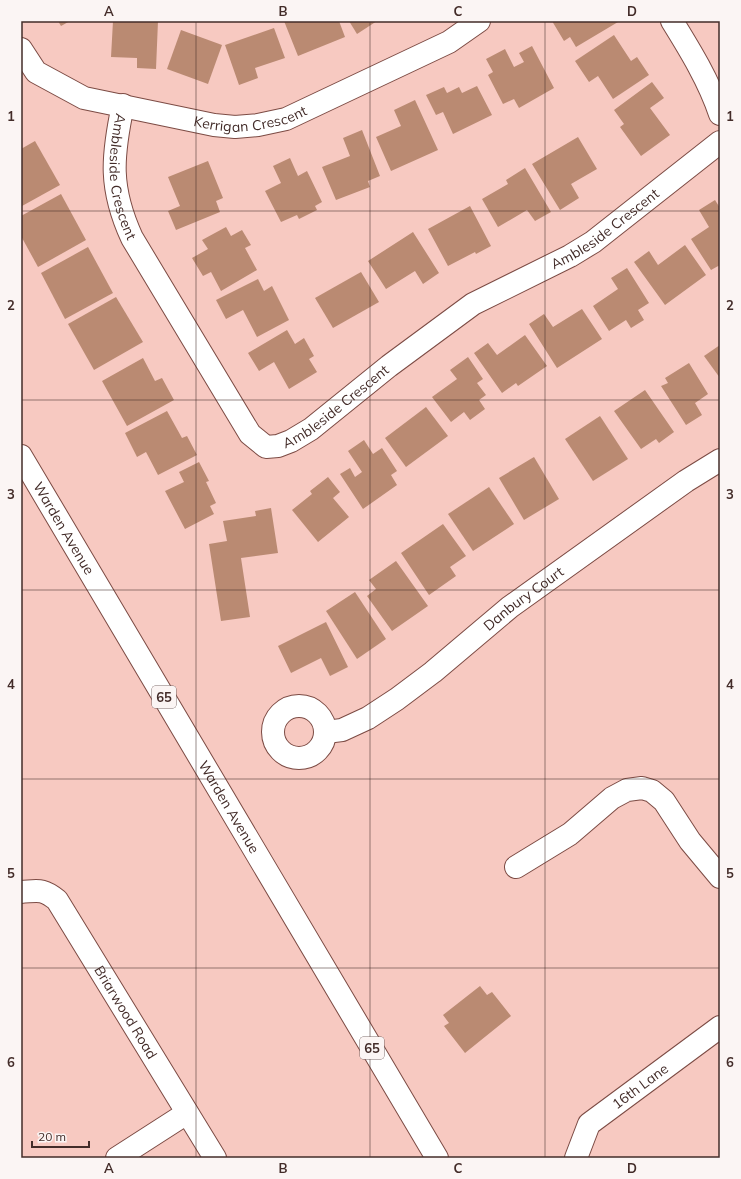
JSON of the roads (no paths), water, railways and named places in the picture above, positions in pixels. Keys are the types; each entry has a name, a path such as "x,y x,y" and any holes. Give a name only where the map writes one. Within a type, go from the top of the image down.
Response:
{"street":[{"name":"Kerrigan Crescent","path":"21,49 36,72 84,98 214,126 235,127 258,125 286,119 449,42 479,21"},
{"path":"672,21 716,101 720,114"},
{"name":"Ambleside Crescent","path":"123,106 116,138 113,166 115,189 121,214 132,238 250,434 266,447 278,446 291,441 311,429 389,366 473,304 570,256 593,242 720,142"},
{"name":"Warden Avenue","path":"21,456 437,1158"},
{"name":"Danbury Court","path":"326,732 342,730 368,718 397,699 433,672 510,607 686,481 720,460"},
{"path":"516,867 570,834 612,798 628,790 642,788 652,791 664,801 690,841 720,877"},
{"name":"Briarwood Road","path":"21,892 36,889 49,893 57,900 214,1158"},
{"name":"16th Lane","path":"576,1158 589,1124 720,1027"},
{"path":"117,1158 187,1114"}]}
